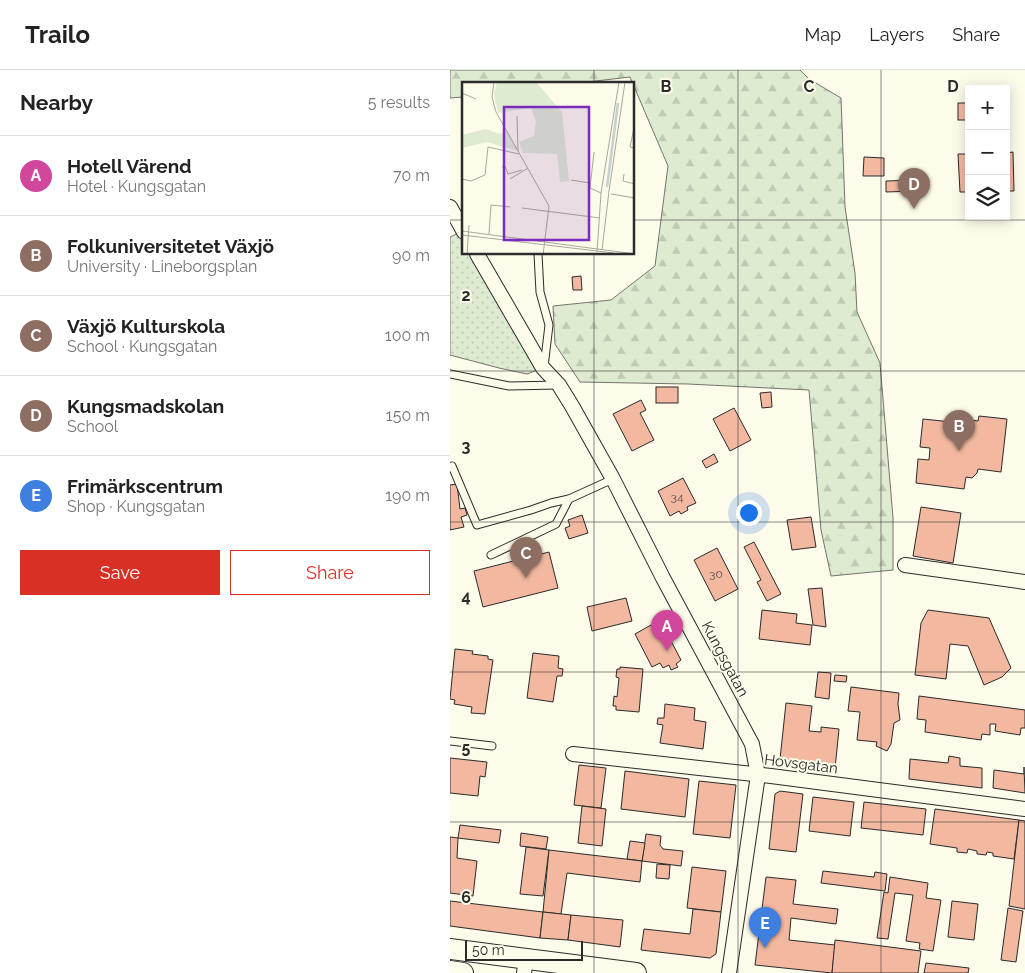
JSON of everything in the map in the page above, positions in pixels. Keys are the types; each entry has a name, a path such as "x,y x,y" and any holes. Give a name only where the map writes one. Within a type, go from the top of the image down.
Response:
{"main road":[{"path":"450,949 525,966 636,973"},
{"path":"450,971 463,973"}],"street":[{"path":"450,207 462,228"},
{"name":"Kungsgatan","path":"478,255 544,368 559,385 613,479 663,578 752,744 758,775 729,973"},
{"path":"905,565 1025,582"},
{"name":"Hovsgatan","path":"573,754 1025,809"}],"lane":[{"path":"538,255 540,292 549,325 544,368"},
{"path":"450,374 509,386 559,385"},
{"path":"450,467 452,466 477,525 569,499 613,479"},
{"path":"491,555 556,524 569,499"},
{"path":"450,741 492,746"}],"green space":[{"path":"450,70 800,70 809,79 841,98 845,207 855,273 857,312 880,363 893,518 893,570 831,576 821,530 809,390 688,384 580,382 555,344 553,306 611,300 655,266 668,166 635,89 635,82 632,82 630,77 587,82 462,82 462,97 450,98"},
{"path":"462,231 462,255 478,255 543,368 527,374 450,355 450,237"}],"building":[{"path":"958,103 965,103 965,120 958,120"},
{"path":"1010,152 1013,152 1014,191 1010,191"},
{"path":"958,154 965,154 965,192 960,192"},
{"path":"864,157 884,158 884,176 863,176"},
{"path":"915,180 915,191 886,192 886,181"},
{"path":"581,276 582,290 573,290 572,277"},
{"path":"656,387 678,387 678,403 656,403"},
{"path":"771,392 772,407 762,408 760,393"},
{"path":"641,400 646,410 640,413 654,440 632,451 613,414"},
{"path":"734,408 751,440 730,451 713,419"},
{"path":"979,416 1007,419 1001,472 978,469 972,478 966,477 964,489 916,483 918,459 929,460 930,448 920,447 923,419 971,424 971,420 978,421"},
{"path":"714,454 718,462 706,468 702,461"},
{"path":"683,478 696,503 687,507 688,510 681,514 679,511 670,516 658,491"},
{"path":"457,484 460,509 465,508 467,515 461,517 464,527 450,530 450,485"},
{"path":"921,507 961,513 953,563 913,556"},
{"path":"582,515 588,533 569,539 565,528 570,526 568,520"},
{"path":"811,517 816,547 792,550 787,520"},
{"path":"754,542 781,594 767,601 757,582 761,580 744,547"},
{"path":"717,548 738,589 715,601 694,560"},
{"path":"549,552 558,588 483,607 474,571"},
{"path":"822,588 826,627 813,625 808,589"},
{"path":"626,598 632,621 592,631 587,607"},
{"path":"762,610 797,614 796,623 812,625 810,645 759,639"},
{"path":"928,610 989,618 1011,668 1002,677 984,685 968,646 950,644 946,679 915,675 921,623"},
{"path":"660,620 681,660 676,664 678,667 671,670 669,665 663,668 660,663 652,667 635,634"},
{"path":"455,649 473,651 472,654 488,656 488,659 493,660 485,714 471,713 472,707 454,704 455,700 450,699"},
{"path":"533,653 559,656 558,668 563,669 562,676 557,676 553,702 527,698"},
{"path":"620,667 643,669 639,712 616,710 616,706 613,706 614,696 617,697 619,678 616,677 617,669 620,669"},
{"path":"818,672 831,673 829,699 815,697"},
{"path":"835,675 847,676 846,682 834,681"},
{"path":"851,687 899,693 900,720 894,723 891,744 887,751 876,746 877,742 857,740 860,712 848,711"},
{"path":"919,696 1025,710 1025,728 1021,728 1020,735 995,731 996,724 990,724 990,735 982,734 981,740 925,732 926,720 917,719"},
{"path":"786,703 812,706 809,731 821,732 821,727 839,729 835,769 782,764 780,759"},
{"path":"665,704 695,708 694,720 706,722 703,749 660,743 663,725 657,724 658,718 664,718"},
{"path":"949,756 960,758 960,766 982,768 982,788 909,779 910,759 948,763"},
{"path":"450,758 487,762 485,777 480,776 478,796 450,793"},
{"path":"579,765 606,768 601,808 574,805"},
{"path":"1024,767 1025,793 993,788 994,770 1024,774"},
{"path":"625,771 689,779 685,817 621,809"},
{"path":"699,781 736,785 730,838 693,834"},
{"path":"780,791 803,794 796,852 769,849 775,794"},
{"path":"813,797 854,802 850,836 809,831"},
{"path":"864,802 926,809 923,835 861,828"},
{"path":"582,806 606,809 602,846 578,843"},
{"path":"935,809 1019,820 1014,859 993,856 993,853 987,852 986,855 977,854 977,851 968,849 967,853 957,852 957,848 930,844"},
{"path":"1019,820 1025,821 1025,909 1009,906"},
{"path":"460,825 501,830 499,843 458,838"},
{"path":"521,833 548,837 546,849 520,846"},
{"path":"646,834 661,836 660,845 663,849 683,851 681,866 642,861"},
{"path":"450,837 458,838 457,858 477,861 473,896 450,893"},
{"path":"630,841 645,843 642,861 627,859"},
{"path":"526,847 549,850 543,896 520,894"},
{"path":"549,850 642,861 640,882 567,873 561,914 543,912"},
{"path":"657,864 670,865 669,879 656,878"},
{"path":"692,867 726,871 721,912 687,908"},
{"path":"823,871 874,877 875,872 887,874 885,891 821,883"},
{"path":"766,877 796,880 793,904 838,909 836,924 791,918 789,940 835,945 832,973 755,965"},
{"path":"890,877 928,883 926,898 941,900 933,951 919,949 920,943 906,941 913,895 895,893 888,939 877,938 884,892 888,893"},
{"path":"450,901 543,912 540,938 450,926"},
{"path":"952,901 978,904 974,940 948,937"},
{"path":"1008,908 1023,911 1016,962 1001,960"},
{"path":"693,909 721,912 716,954 710,958 641,950 644,929 690,934"},
{"path":"543,912 571,915 568,940 540,938"},
{"path":"571,915 623,920 620,947 568,940"},
{"path":"835,940 921,951 918,973 832,973"},
{"path":"926,963 969,968 968,973 924,973"}],"place":[{"name":"Kungsmadskolan","path":"914,209"},
{"name":"Folkuniversitetet Växjö","path":"959,451"},
{"name":"Växjö Kulturskola","path":"526,578"},
{"name":"Hotell Värend","path":"667,651"},
{"name":"Frimärkscentrum","path":"765,948"}]}
